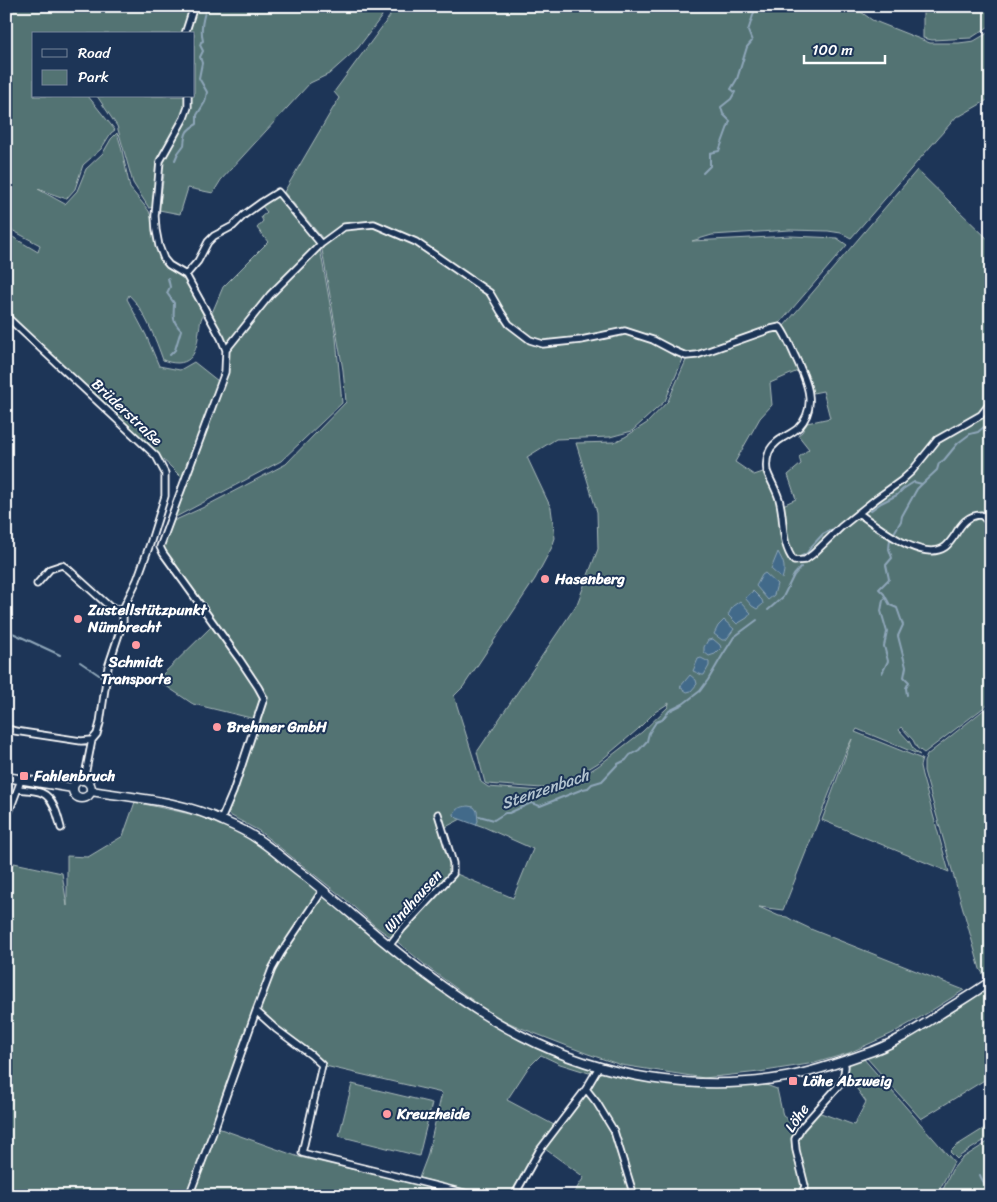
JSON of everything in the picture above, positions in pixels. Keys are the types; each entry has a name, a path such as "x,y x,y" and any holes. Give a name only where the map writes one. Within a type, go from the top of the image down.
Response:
{"main road":[{"path":"6,777 73,788"},
{"path":"84,780 89,783 91,791 87,797 81,798 73,793 73,788 76,782 84,780"},
{"path":"91,791 194,810 221,820 258,838 324,890 389,946 448,990 492,1019 522,1037 561,1054 599,1067 631,1075 706,1083 748,1082 786,1077 811,1071 873,1050 918,1028 988,983"}],"street":[{"path":"186,32 194,6"},
{"path":"188,98 188,106 184,118 160,161 154,216 159,246 164,259 169,265 186,275 226,350 225,372 160,547 258,686 264,698 230,800 221,820"},
{"path":"186,275 198,261 208,242 214,236 233,226 244,215 278,192 321,244"},
{"path":"226,350 270,295 321,244 344,228 374,224 416,242 490,293 509,324 530,340 543,344 581,340 625,331 653,340 686,356 697,355 780,326 804,374 810,394 808,413 803,422 770,450 767,459 767,470 780,500 783,532 787,547 794,561 805,560 841,527 906,476 937,440 982,415 991,402"},
{"name":"Brüderstraße","path":"6,316 156,456 165,473 165,496 152,540 137,580 123,609 123,622 108,667 100,723 97,734 92,740 84,780"},
{"path":"858,513 903,543 916,549 927,551 944,548 963,523 974,515 981,515 991,524"},
{"path":"36,584 50,569 62,565 111,608 123,609"},
{"path":"6,728 81,741 92,740"},
{"path":"6,820 21,780"},
{"path":"18,789 42,792 49,798 54,806 61,828"},
{"name":"Windhausen","path":"389,946 402,929 453,874 453,863 438,814"},
{"path":"189,1196 272,969 324,890"},
{"path":"256,1010 276,1029 322,1065 302,1153 477,1196"},
{"name":"Löhe","path":"801,1196 805,1186 795,1139 801,1128 844,1081 844,1061"},
{"path":"514,1196 539,1151 586,1090 599,1067"},
{"path":"586,1090 614,1131 634,1196"}],"green space":[{"path":"6,6 380,6 382,16 358,48 329,74 310,83 221,180 213,193 188,188 180,214 159,210 164,174 155,179 155,207 149,208 133,183 117,126 98,98 195,98 195,32 32,32 32,98 90,98 115,130 101,149 83,165 75,189 67,198 38,189 65,204 77,191 86,169 103,153 117,133 130,188 149,211 161,262 186,281 203,314 193,354 185,362 170,362 163,360 140,308 129,295 127,299 146,335 159,366 180,370 194,362 218,381 182,478 6,316 6,233 38,252 40,245 6,227"},
{"path":"387,6 678,6 685,9 689,6 853,6 872,20 930,43 974,41 991,31 991,98 957,116 851,238 841,233 828,231 790,230 712,235 692,241 791,236 837,238 847,245 780,323 698,351 686,352 665,401 632,431 610,437 556,439 527,457 551,508 555,538 535,579 463,687 454,696 481,782 488,787 556,792 598,766 642,732 668,707 669,703 655,712 598,763 555,789 485,783 477,752 577,604 598,549 597,512 576,443 614,442 647,423 668,401 687,358 780,329 800,370 770,383 772,405 760,418 735,462 754,475 766,471 778,500 782,532 792,553 786,530 783,505 796,499 788,475 801,464 799,457 809,449 798,435 807,423 830,418 823,391 813,393 809,378 784,326 917,170 991,242 991,702 924,753 917,748 913,740 901,727 899,730 920,755 857,729 855,732 922,759 920,766 922,775 949,872 822,820 852,739 783,910 759,907 964,990 891,1034 849,1053 815,1063 704,1078 621,1065 588,1054 494,1016 375,926 345,899 259,831 226,813 255,719 193,704 157,680 212,626 160,547 169,523 286,464 346,402 343,370 321,244 324,240 284,192 339,98 334,92 390,16","holes":["461,819 533,849 513,898 452,872 444,828"]},
{"path":"923,6 991,6 991,25 971,38 932,40 923,38"},
{"path":"279,193 318,244 227,346 212,313 223,287 268,242 257,228 263,221 261,217 267,212 261,205"},
{"path":"320,248 336,338 342,403 281,461 174,518 228,371 228,350 272,295"},
{"path":"991,707 991,973 985,977 980,969 924,771 924,762 927,755 986,708"},
{"path":"135,802 179,811 234,830 271,854 317,891 272,969 188,1196 6,1196 6,889 8,881 6,875 14,863 62,873 67,906 67,856 88,857 123,836"},
{"path":"324,895 490,1022 529,1044 563,1058 598,1068 589,1073 560,1064 541,1055 528,1068 507,1100 554,1125 521,1177 513,1196 490,1196 419,1178 427,1157 442,1093 325,1066 312,1051 259,1010 275,969"},
{"path":"981,992 988,993 991,998 991,1076 921,1119 866,1057"},
{"path":"863,1058 954,1162 936,1196 837,1196 805,1191 797,1150 797,1140 803,1129 818,1112 854,1125 866,1102 850,1079 845,1077 850,1063"},
{"path":"600,1071 667,1084 711,1086 766,1085 777,1089 783,1116 798,1127 793,1136 792,1149 801,1182 799,1196 637,1196 616,1129 590,1090"},
{"name":"Kreuzheide","path":"352,1084 432,1103 419,1156 339,1136"},
{"path":"586,1094 611,1132 632,1196 572,1196 584,1177 545,1149"},
{"path":"991,1124 991,1136 957,1159 950,1152 956,1146"},
{"path":"218,1128 299,1157 467,1196 191,1196"},
{"path":"991,1140 991,1196 940,1196 952,1170 961,1159"}],"water":[{"path":"778,552 784,565 782,579 771,569"},
{"path":"765,573 777,584 774,595 768,600 756,586"},
{"path":"753,591 762,600 763,604 757,609 745,598"},
{"path":"740,601 751,613 737,624 728,615 733,606"},
{"path":"724,620 734,629 726,640 722,640 714,634"},
{"path":"713,639 721,648 715,654 709,656 704,652 704,647 708,640"},
{"path":"701,658 709,662 704,675 693,671 698,659"},
{"path":"690,675 696,680 697,684 691,691 687,692 680,687"},
{"path":"468,806 474,807 477,811 478,821 476,825 454,815 457,809"}],"waterway":[{"path":"175,160 184,145 187,132 197,124 197,115 205,102 207,92 199,78 202,63 200,57 203,51 200,45 203,41 203,19 207,6"},
{"path":"703,173 710,166 710,153 719,151 730,121 723,114 721,107 731,99 735,92 731,89 737,79 747,47 752,41 748,31 756,6"},
{"path":"168,278 170,287 167,293 174,303 174,320 181,330 175,350 170,355"},
{"name":"Stenzenbach","path":"870,511 914,482 922,484 937,470 939,463 944,460 958,443 970,434 978,432 991,421"},
{"path":"894,533 917,489 922,484"},
{"name":"Stenzenbach","path":"798,558 807,553 823,534 835,528 858,509"},
{"path":"890,539 889,549 892,558 886,565 889,579 879,589 890,605 897,608 903,625 898,636 906,667 904,677 909,682 906,688 907,695"},
{"name":"Stenzenbach","path":"768,610 783,597 794,575 801,567"},
{"path":"882,673 888,661 884,646 887,632 881,611 883,600 886,598"},
{"name":"Stenzenbach","path":"479,816 494,820 505,813 531,803 540,806 602,781 618,764 639,750 647,741 649,733 656,722 662,720 669,711 683,704 700,691 734,637 757,620"},
{"path":"6,630 60,655"},
{"path":"80,662 102,677"},
{"path":"113,679 121,680"},
{"path":"980,1175 991,1193"}],"place":[{"name":"Hasenberg","path":"545,579"},
{"name":"Zustellstützpunkt Nümbrecht","path":"78,619"},
{"name":"Schmidt Transporte","path":"136,645"},
{"name":"Brehmer GmbH","path":"217,727"},
{"name":"Fahlenbruch","path":"24,776"},
{"name":"Löhe Abzweig","path":"793,1081"},
{"name":"Kreuzheide","path":"387,1114"}]}
